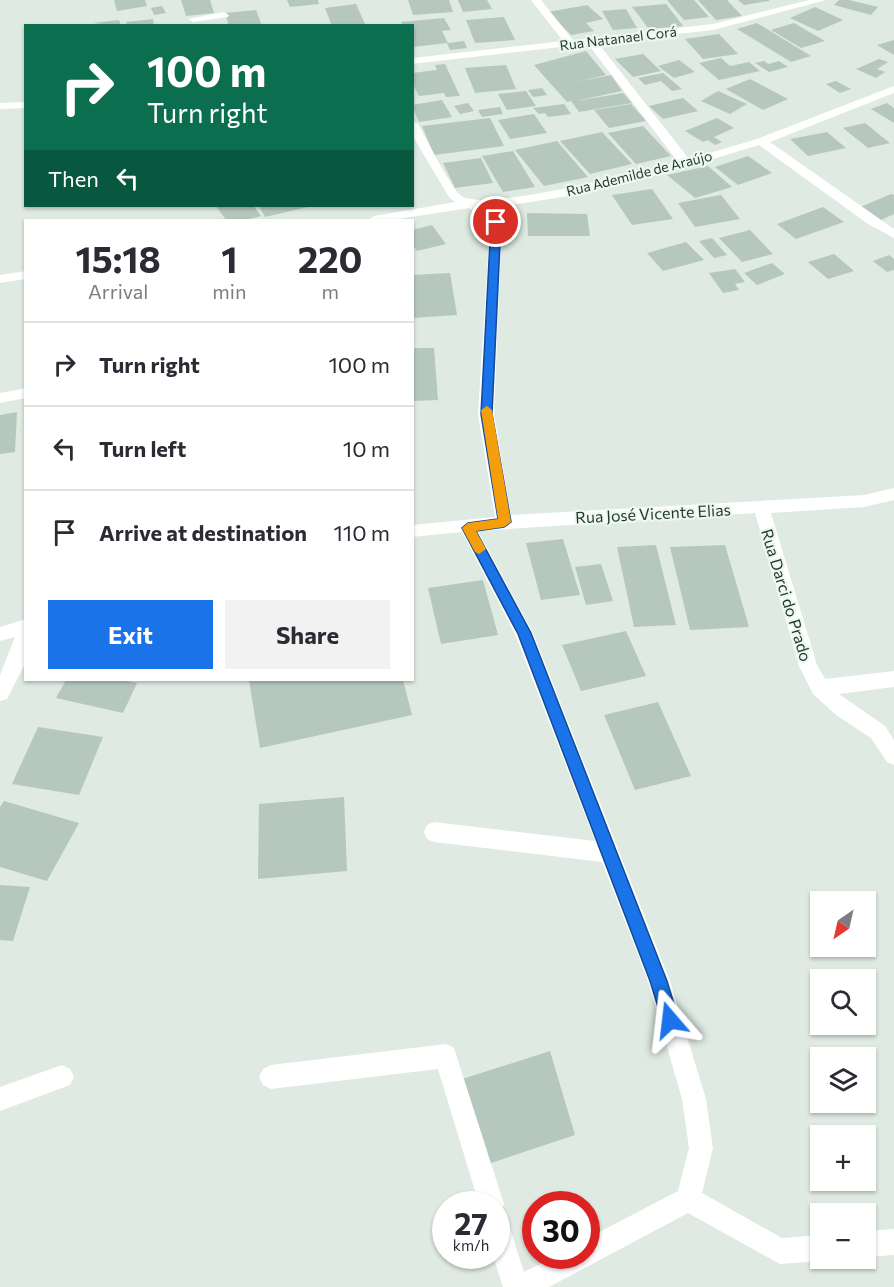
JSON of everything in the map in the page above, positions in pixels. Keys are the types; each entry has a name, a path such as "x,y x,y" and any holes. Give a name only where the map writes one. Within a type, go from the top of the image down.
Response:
{"street":[{"path":"536,0 571,44"},
{"name":"Rua Natanael Corá","path":"414,61 713,27 821,0"},
{"path":"193,19 224,16"},
{"path":"592,42 686,164"},
{"name":"Rua Ademilde de Araújo","path":"380,219 451,206 526,200 686,164 761,141 894,89"},
{"path":"0,106 24,105"},
{"path":"414,127 455,197 484,211 496,222 486,414 504,522"},
{"path":"761,141 872,221 894,234"},
{"path":"0,279 24,275"},
{"path":"0,398 24,393"},
{"name":"Rua José Vicente Elias","path":"414,531 468,528 504,522 864,501 894,494"},
{"name":"Rua Darci do Prado","path":"761,507 808,666 820,687 843,709 878,732 894,756"},
{"path":"468,528 524,633 659,981 694,1099 701,1148 688,1199 600,1246"},
{"path":"0,634 24,627"},
{"path":"0,693 16,663 24,637"},
{"path":"820,687 894,680"},
{"path":"434,832 609,853"},
{"path":"271,1077 446,1056 487,1191"},
{"path":"0,1099 62,1077"},
{"path":"688,1199 780,1251 810,1249"},
{"path":"876,1243 894,1242"},
{"path":"510,1268 516,1287"},
{"path":"522,1287 557,1269"}],"building":[{"path":"114,0 145,0 147,6 117,11"},
{"path":"181,0 210,0 214,13 186,16"},
{"path":"287,0 318,0 319,4 290,7"},
{"path":"408,0 449,0 453,12 413,15"},
{"path":"458,0 487,0 492,9 463,12"},
{"path":"667,0 694,0 709,17 684,20"},
{"path":"698,0 727,0 742,16 716,20"},
{"path":"738,0 769,0 769,1 744,5"},
{"path":"839,0 878,7 871,15 834,5"},
{"path":"356,4 365,24 331,24 325,8"},
{"path":"666,4 683,26 649,29 632,7"},
{"path":"587,5 603,19 586,23 594,31 571,35 548,12"},
{"path":"162,6 166,13 154,15 151,8"},
{"path":"815,7 843,20 818,31 790,18"},
{"path":"626,9 637,28 613,30 602,11"},
{"path":"256,10 261,24 228,24 225,13"},
{"path":"504,17 515,40 475,43 466,20"},
{"path":"444,18 451,30 442,31 448,43 464,41 467,48 450,50 447,43 414,47 414,24 402,24 401,22"},
{"path":"153,19 154,24 126,24 126,22"},
{"path":"119,20 120,24 102,24 93,23"},
{"path":"757,23 811,56 791,62 737,29"},
{"path":"794,23 825,41 801,48 771,30"},
{"path":"719,34 738,54 703,59 685,39"},
{"path":"894,40 894,55 877,45"},
{"path":"586,51 606,75 576,82 611,75 622,91 576,101 623,93 632,103 579,112 571,101 567,102 534,65"},
{"path":"643,54 661,71 633,77 615,59"},
{"path":"721,58 730,66 749,62 760,71 719,80 699,63"},
{"path":"879,59 888,62 877,69 885,72 876,78 856,69"},
{"path":"679,60 695,72 674,78 658,66"},
{"path":"764,61 768,64 779,61 788,67 769,72 755,63"},
{"path":"445,64 460,96 446,97 444,93 419,96 414,86 414,73 437,70 435,65"},
{"path":"506,65 516,89 475,93 465,68"},
{"path":"663,73 682,89 672,91 661,81 645,85 638,78"},
{"path":"750,79 788,99 763,110 726,89"},
{"path":"836,81 851,89 840,93 826,84"},
{"path":"542,88 547,95 533,97 528,90"},
{"path":"526,91 536,106 507,110 498,94"},
{"path":"718,91 747,104 730,114 701,101"},
{"path":"683,98 698,111 663,119 649,106"},
{"path":"442,100 452,117 419,122 414,105"},
{"path":"468,103 474,111 460,114 454,106"},
{"path":"887,103 894,108 894,123 871,109"},
{"path":"564,104 571,114 548,117 545,113 539,114 533,108"},
{"path":"631,104 646,121 609,128 594,110"},
{"path":"500,107 503,114 482,117 478,110"},
{"path":"534,114 547,133 510,139 498,120"},
{"path":"490,118 504,146 434,155 422,126"},
{"path":"717,118 734,128 714,137 722,142 715,145 708,140 703,142 685,131"},
{"path":"865,123 890,143 868,148 843,128"},
{"path":"643,126 671,156 636,164 608,133"},
{"path":"602,132 632,164 590,174 560,141"},
{"path":"827,132 846,148 808,156 790,139"},
{"path":"557,141 588,177 544,186 515,150"},
{"path":"513,151 535,187 503,192 482,156"},
{"path":"748,156 772,173 738,185 715,167"},
{"path":"481,158 493,183 455,188 443,163"},
{"path":"708,166 732,187 695,198 667,175"},
{"path":"652,189 673,219 632,225 612,195"},
{"path":"891,194 894,195 894,214 879,221 858,208"},
{"path":"721,195 740,219 695,227 678,203"},
{"path":"217,207 255,207 261,216 249,219 225,219"},
{"path":"260,207 308,207 265,217"},
{"path":"823,207 844,222 796,239 777,224"},
{"path":"527,213 587,214 590,236 528,236"},
{"path":"432,225 446,244 417,251 414,247 414,230"},
{"path":"750,230 773,254 742,262 719,238"},
{"path":"712,238 727,255 714,258 699,241"},
{"path":"686,242 704,260 663,271 647,253"},
{"path":"834,254 854,271 828,279 808,262"},
{"path":"889,255 894,259 894,270 887,272 873,261"},
{"path":"772,263 785,274 757,285 744,273"},
{"path":"735,269 745,282 735,284 739,290 723,293 709,273"},
{"path":"450,273 457,315 414,318 414,275"},
{"path":"414,348 434,348 438,400 414,401"},
{"path":"17,412 15,452 0,454 0,415"},
{"path":"563,539 580,595 541,600 526,543"},
{"path":"656,545 676,625 634,627 617,547"},
{"path":"725,545 749,627 690,630 670,547"},
{"path":"601,564 613,601 586,605 575,567"},
{"path":"483,580 498,635 441,644 428,588"},
{"path":"626,631 646,676 581,691 562,645"},
{"path":"65,681 137,683 123,713 56,698"},
{"path":"249,681 403,681 412,715 260,748"},
{"path":"658,702 691,776 635,790 604,715"},
{"path":"38,727 103,737 79,795 12,784"},
{"path":"344,797 347,871 258,879 259,804"},
{"path":"4,801 79,823 47,881 0,867 0,807"},
{"path":"0,885 30,887 13,941 0,940"},
{"path":"550,1051 575,1135 485,1165 459,1080"}],"slow traffic":[{"path":"479,549 468,528 504,522 487,410"}],"route":[{"path":"496,222 486,414 504,522 468,528 524,633 659,981 670,1020"}]}
